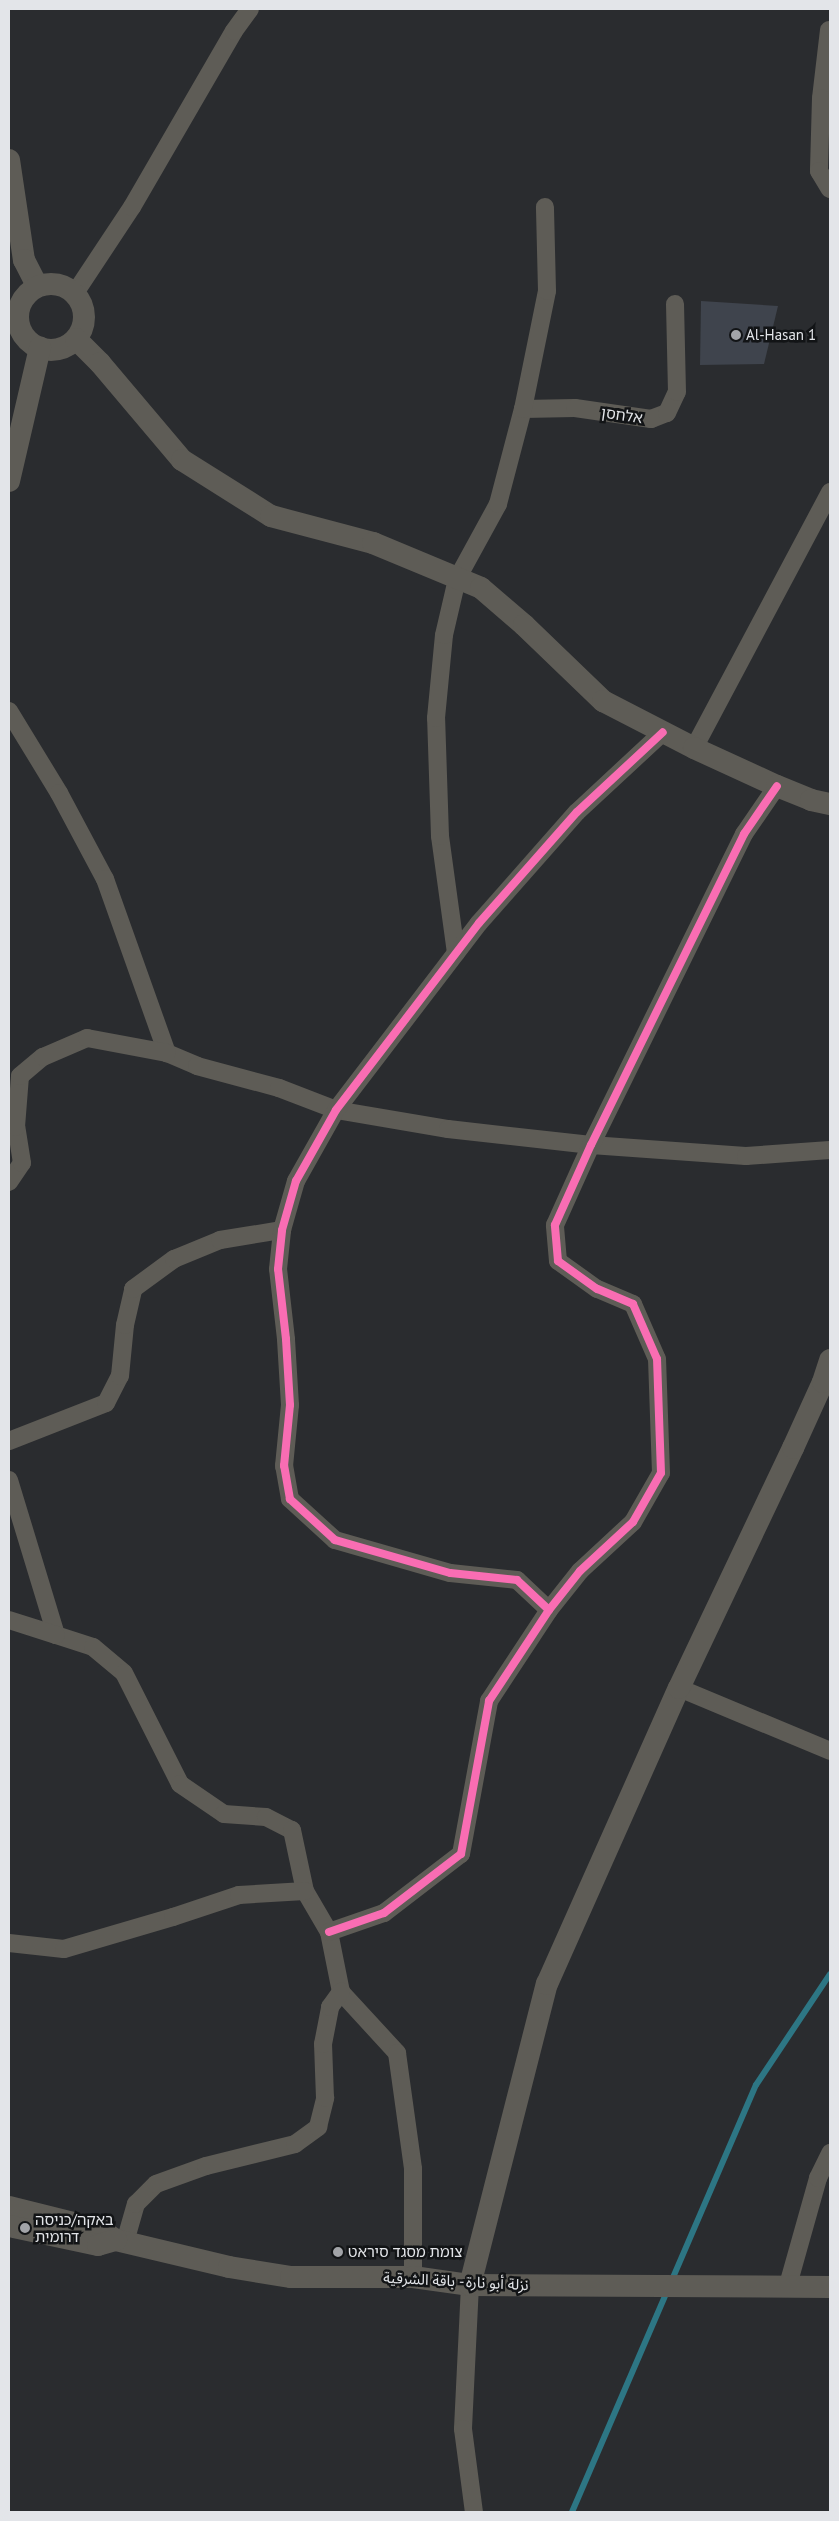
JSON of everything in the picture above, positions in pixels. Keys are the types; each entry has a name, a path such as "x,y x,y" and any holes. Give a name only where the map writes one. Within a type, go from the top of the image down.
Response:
{"street":[{"path":"75,293 132,208 234,31 250,9"},
{"path":"829,30 821,98 820,171 830,189"},
{"path":"9,160 24,260 37,286"},
{"path":"456,953 440,836 436,718 444,635 457,579 498,504 523,409 547,291 545,207"},
{"path":"48,283 59,284 75,293 83,305 85,316 84,326 76,339 62,349 40,348 30,343 18,324 21,302 28,293 37,286 48,283"},
{"name":"אלחסן","path":"523,409 575,408 651,419 668,413 677,392 674,304"},
{"path":"76,339 100,363 182,460 271,516 373,543 481,588 524,625 604,702 694,748 777,786 811,800 830,804"},
{"path":"9,481 40,348"},
{"path":"694,748 830,492"},
{"path":"9,711 59,793 105,879 167,1053"},
{"path":"549,1610 517,1580 450,1573 335,1540 290,1499 284,1466 289,1396 278,1269 282,1230 296,1181 336,1110 456,953 479,923 577,812 663,732"},
{"path":"328,1932 384,1913 461,1854 489,1701 549,1610 580,1571 634,1522 661,1473 657,1359 634,1304 597,1289 558,1261 555,1225 591,1145 744,834 777,786"},
{"path":"9,1182 22,1163 16,1127 20,1076 43,1057 87,1038 167,1053 198,1066 279,1088 336,1110 448,1129 591,1145 746,1156 830,1150"},
{"path":"9,1441 106,1403 120,1376 125,1325 134,1289 174,1259 220,1240 282,1230"},
{"path":"474,2512 463,2429 470,2285 547,1984 679,1688 827,1383 830,1360"},
{"path":"9,1480 56,1635"},
{"path":"9,1620 93,1647 124,1673 180,1784 224,1814 266,1817 292,1830 305,1891 328,1932 341,1992 397,2053 414,2169 413,2277"},
{"path":"679,1688 830,1751"},
{"path":"9,1943 64,1949 173,1917 238,1895 305,1891"},
{"path":"121,2241 136,2204 156,2184 206,2166 295,2144 318,2127 325,2098 323,2044 330,2007 341,1992"},
{"path":"788,2285 818,2178 830,2153"},
{"name":"نزلة أبو نارة - باقة الشرقية","path":"9,2207 101,2230 121,2241 229,2267 291,2277 413,2277 470,2285 788,2285 830,2287"},
{"name":"نزلة أبو نارة - باقة الشرقية","path":"9,2226 98,2245 121,2241"}],"building":[{"name":"Al-Hasan 1","path":"701,301 778,306 764,364 700,365"}],"waterway":[{"path":"572,2512 756,2085 830,1974"}],"cycle path":[{"path":"549,1610 517,1580 450,1573 335,1540 290,1499 284,1466 290,1405 286,1339 278,1269 282,1230 296,1181 336,1110 479,923 577,812 663,732"},
{"path":"329,1932 384,1913 461,1854 489,1701 549,1610 580,1571 633,1522 661,1473 657,1359 633,1304 597,1289 558,1261 555,1225 591,1145 744,834 777,786"}],"place":[{"name":"Al-Hasan 1","path":"736,335"},
{"name":"באקה/כניסה דרומית","path":"25,2228"},
{"name":"צומת מסגד סיראט","path":"338,2252"}]}
